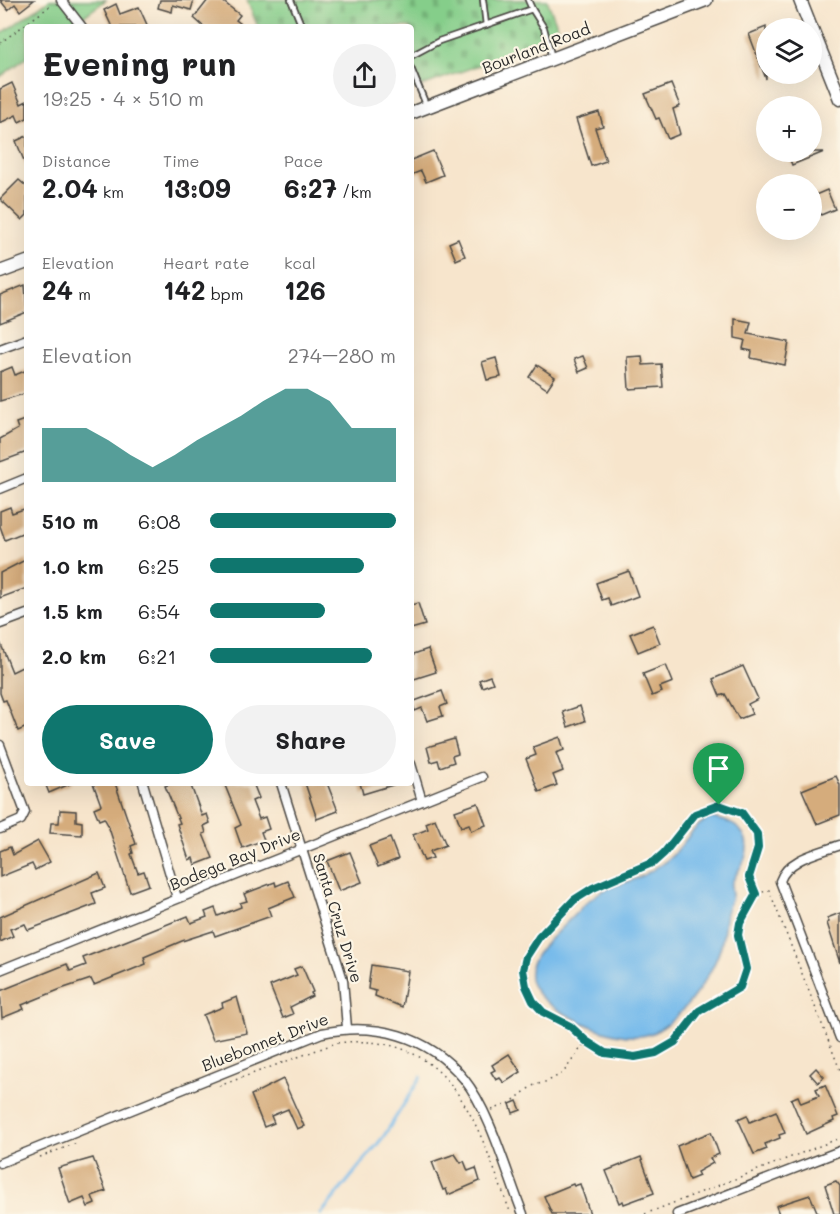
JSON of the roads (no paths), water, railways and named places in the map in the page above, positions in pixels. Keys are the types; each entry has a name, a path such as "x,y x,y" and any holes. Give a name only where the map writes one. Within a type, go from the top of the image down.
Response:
{"main road":[{"name":"Bourland Road","path":"414,112 706,0"},
{"path":"800,0 807,18"},
{"path":"822,56 840,99"},
{"path":"0,272 24,263"}],"street":[{"path":"60,0 80,24"},
{"path":"0,349 24,340"},
{"path":"0,489 24,479"},
{"path":"0,624 24,615"},
{"path":"0,745 25,812 21,820 0,829"},
{"path":"414,774 422,801"},
{"name":"Bodega Bay Drive","path":"0,970 482,777"},
{"path":"144,786 177,898"},
{"name":"Santa Cruz Drive","path":"282,786 343,980 347,1028"},
{"path":"840,845 784,870 780,881 783,894 840,1038"},
{"name":"Bluebonnet Drive","path":"0,1163 322,1033 347,1028 370,1028 398,1034 435,1051 464,1079 482,1110 523,1214"},
{"path":"677,1214 840,1151"}],"lane":[{"path":"291,0 301,24"},
{"path":"483,0 486,25"},
{"path":"528,0 544,28 552,60"},
{"path":"414,54 439,41 532,9"},
{"path":"414,75 427,107"}],"water":[{"path":"711,818 729,823 739,829 746,839 747,851 731,885 732,896 715,961 700,989 678,1015 654,1032 641,1036 620,1035 599,1030 579,1021 542,998 532,986 530,974 532,962 550,939 594,896 639,877 663,863 676,852 697,827"}],"waterway":[{"path":"321,1214 384,1136 421,1077"}]}
